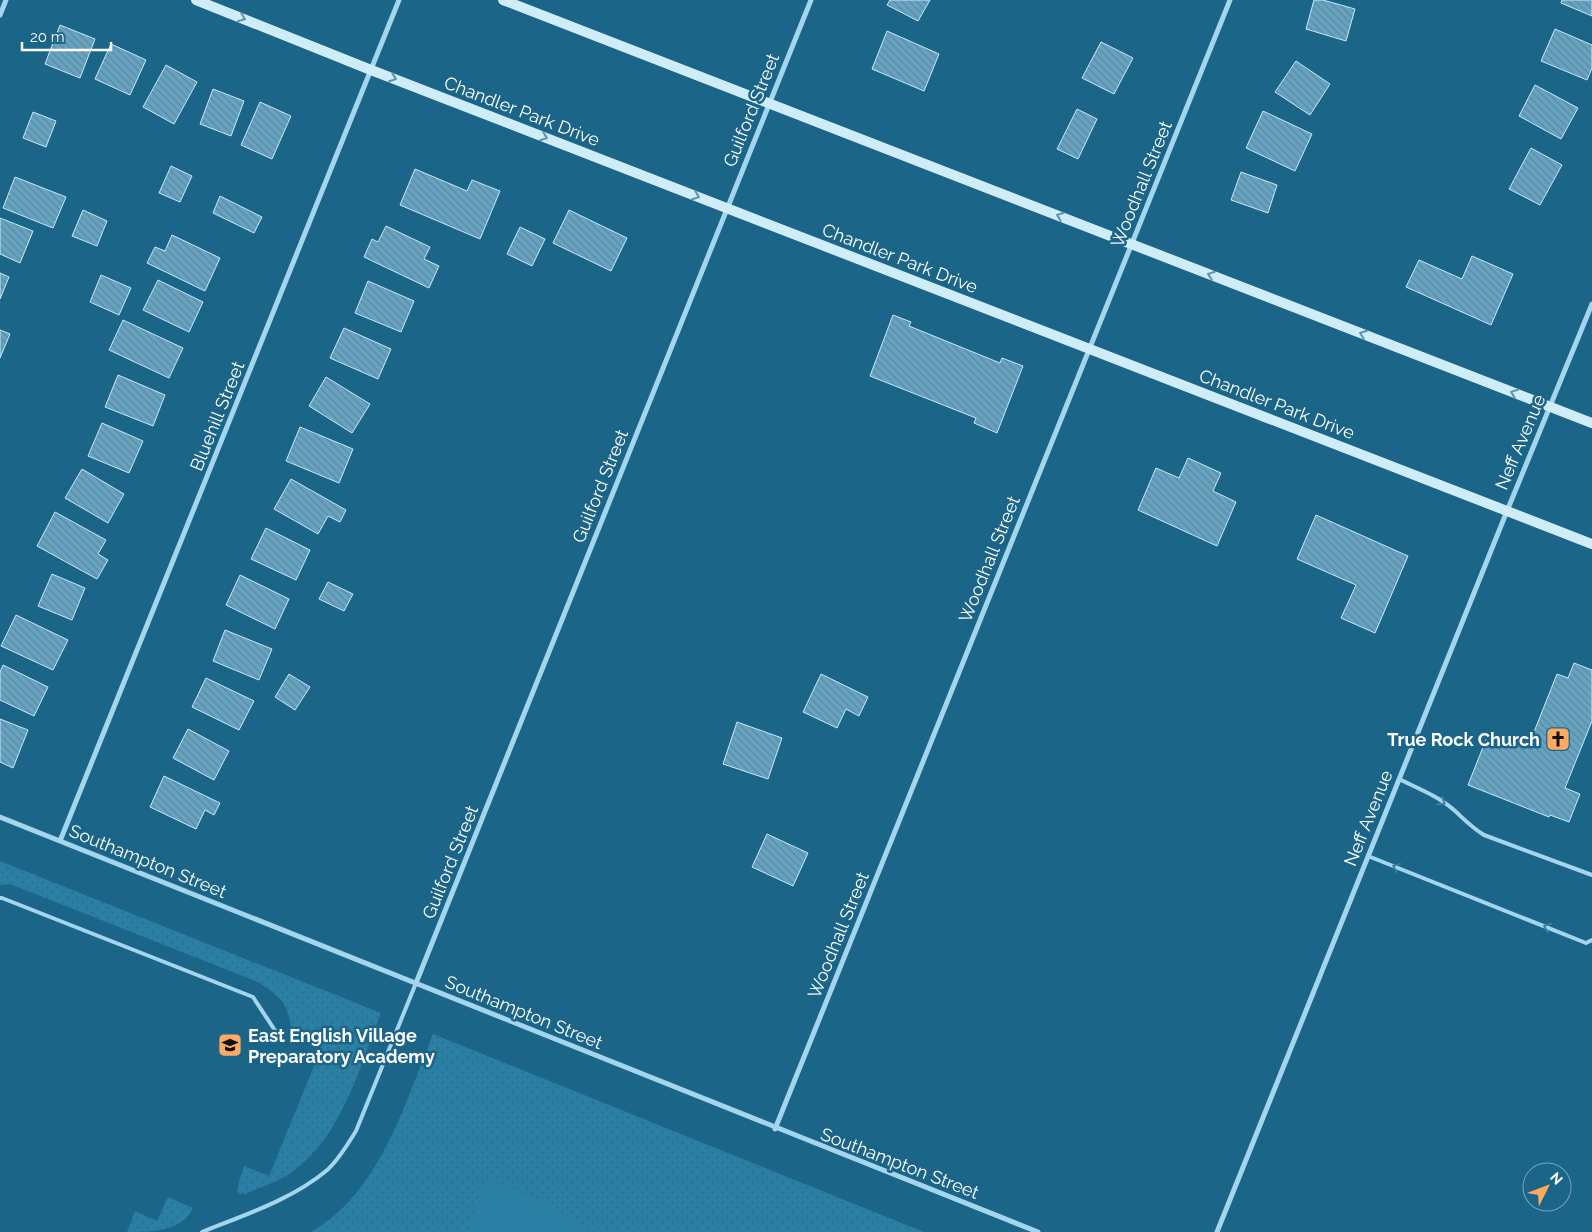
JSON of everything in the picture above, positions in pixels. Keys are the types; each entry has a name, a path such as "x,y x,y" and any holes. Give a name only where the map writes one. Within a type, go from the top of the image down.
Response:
{"street":[{"path":"0,15 6,0"},
{"name":"Chandler Park Drive","path":"196,0 371,70 1592,544"},
{"name":"Bluehill Street","path":"60,841 400,0"},
{"path":"503,0 1592,423"},
{"name":"Guilford Street","path":"416,983 811,0"},
{"name":"Woodhall Street","path":"775,1129 1230,0"},
{"name":"Neff Avenue","path":"1216,1232 1592,304"},
{"name":"Southampton Street","path":"0,818 416,983 775,1129 1038,1232"}],"lane":[{"path":"1399,779 1439,799 1454,810 1471,827 1484,835 1592,875"},
{"path":"1368,856 1586,943 1592,940"},
{"path":"0,898 253,998 278,1035"},
{"path":"202,1232 289,1196 326,1171 356,1132 416,983"}],"shaded area":[{"path":"0,861 381,1013 350,1094 340,1114 317,1149 296,1169 282,1178 245,1194 240,1194 237,1191 244,1166 269,1176 321,1049 292,1037 287,1010 280,999 258,982 10,884 0,885"},
{"path":"433,1034 924,1232 590,1232 489,1179 467,1232 311,1232 335,1215 355,1194 373,1170 400,1117"},
{"path":"488,1179 541,1201 590,1232 467,1232"},
{"path":"168,1197 193,1208 188,1216 181,1222 164,1229 127,1232 135,1211 157,1221"}],"building":[{"path":"890,0 930,0 918,21 887,5"},
{"path":"1314,0 1323,0 1355,9 1346,41 1306,29"},
{"path":"1562,0 1592,0 1592,16 1561,3"},
{"path":"60,25 95,39 80,78 45,64"},
{"path":"1555,29 1592,45 1592,68 1587,80 1541,61"},
{"path":"887,31 939,54 924,91 872,69"},
{"path":"1101,42 1133,58 1114,94 1082,78"},
{"path":"111,44 146,60 130,95 95,79"},
{"path":"1296,61 1330,84 1310,115 1275,92"},
{"path":"166,65 197,82 174,124 143,107"},
{"path":"1535,85 1578,108 1561,139 1519,116"},
{"path":"213,89 244,101 231,136 200,124"},
{"path":"260,102 291,116 272,159 241,145"},
{"path":"1077,109 1097,119 1078,159 1057,149"},
{"path":"1263,111 1312,134 1295,171 1246,148"},
{"path":"33,112 56,121 46,147 23,138"},
{"path":"1531,148 1562,165 1540,205 1509,189"},
{"path":"171,166 192,176 180,202 159,193"},
{"path":"415,169 467,191 472,180 500,191 480,239 400,205"},
{"path":"1241,172 1277,185 1268,213 1231,200"},
{"path":"15,177 66,197 53,228 3,208"},
{"path":"220,196 262,217 254,233 213,213"},
{"path":"83,210 107,221 97,246 72,236"},
{"path":"569,210 627,238 611,271 553,243"},
{"path":"0,218 33,231 20,263 0,254"},
{"path":"386,226 430,247 424,259 439,266 429,288 364,257 372,239 378,242"},
{"path":"520,227 545,239 532,266 507,254"},
{"path":"172,235 220,258 205,291 147,263 155,247 165,251"},
{"path":"1472,256 1513,274 1491,325 1406,287 1419,260 1462,279"},
{"path":"0,273 9,277 0,299"},
{"path":"101,275 131,288 119,315 90,302"},
{"path":"158,280 203,302 189,332 143,310"},
{"path":"368,281 414,301 401,332 355,313"},
{"path":"893,315 911,322 909,326 1000,363 1002,358 1023,366 997,433 974,423 976,418 870,376"},
{"path":"123,320 183,348 169,378 109,350"},
{"path":"344,328 391,349 378,379 330,358"},
{"path":"0,330 10,334 0,358"},
{"path":"118,375 165,395 153,426 105,407"},
{"path":"326,377 370,404 352,433 309,406"},
{"path":"102,423 143,441 129,473 88,456"},
{"path":"300,427 353,449 339,483 286,461"},
{"path":"1188,458 1221,473 1213,491 1236,502 1217,546 1138,510 1156,468 1179,478"},
{"path":"82,469 124,494 108,523 65,498"},
{"path":"291,479 346,510 340,522 328,516 318,534 274,509"},
{"path":"55,512 106,540 98,554 108,560 97,579 37,546"},
{"path":"1316,515 1408,556 1375,633 1341,618 1356,585 1297,559"},
{"path":"266,528 310,550 296,580 251,559"},
{"path":"52,574 85,588 72,620 38,606"},
{"path":"240,575 289,599 275,629 226,605"},
{"path":"328,582 353,594 344,611 319,599"},
{"path":"16,615 68,640 53,670 1,646"},
{"path":"225,630 272,649 259,680 213,661"},
{"name":"True Rock Church","path":"1574,663 1592,670 1592,721 1565,788 1580,794 1569,822 1550,815 1549,817 1468,785 1489,732 1528,747 1557,674 1568,678"},
{"path":"3,665 48,687 34,716 0,700 0,672"},
{"path":"289,674 310,687 295,710 275,697"},
{"path":"821,674 868,697 859,716 846,709 837,728 803,712"},
{"path":"206,678 254,701 239,730 192,707"},
{"path":"0,719 28,730 13,768 0,762"},
{"path":"737,722 782,738 768,779 723,764"},
{"path":"188,729 229,751 214,780 173,758"},
{"path":"164,776 220,803 214,815 205,810 196,829 150,807"},
{"path":"767,834 808,853 793,886 752,867"}],"place":[{"name":"True Rock Church","path":"1558,739"},
{"name":"East English Village Preparatory Academy","path":"230,1045"}]}
